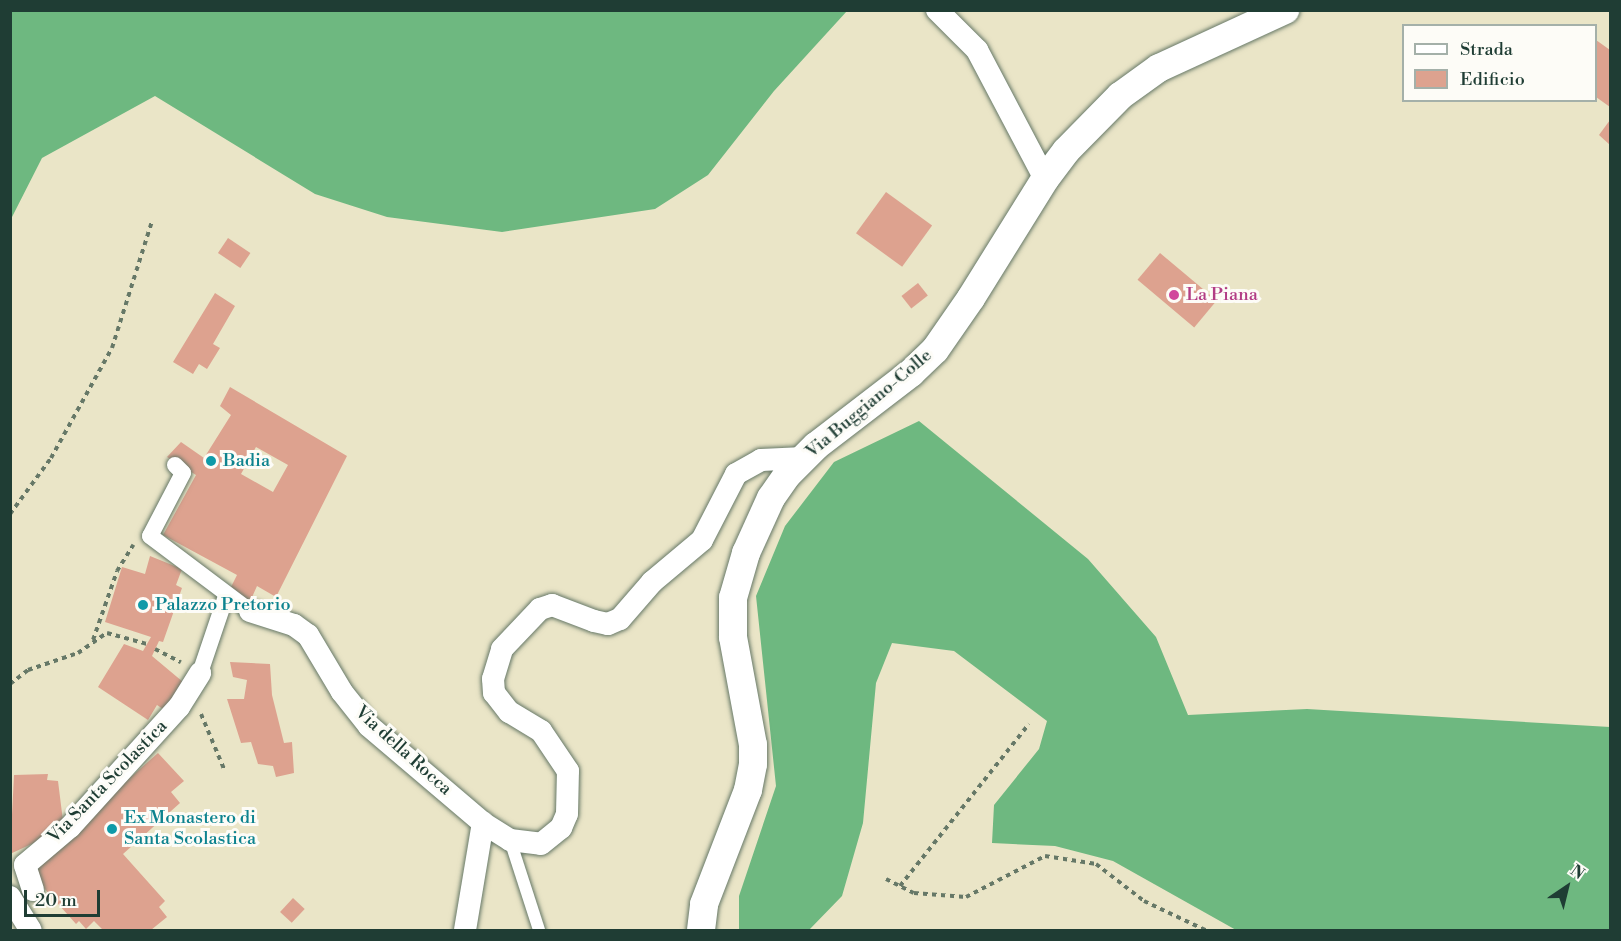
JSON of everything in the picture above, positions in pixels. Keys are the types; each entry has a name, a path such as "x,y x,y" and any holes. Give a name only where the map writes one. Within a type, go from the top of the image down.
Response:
{"street":[{"path":"938,10 977,50 1044,179"},
{"name":"Via Buggiano-Colle","path":"701,930 704,904 748,790 753,764 753,745 733,637 733,598 760,518 787,475 804,458 911,373 934,350 971,298 1044,179 1077,138 1141,80 1285,10"},
{"path":"510,840 540,844 551,839 567,814 570,787 568,771 552,744 541,731 509,712 494,693 493,679 502,649 540,609 552,605 608,624 620,619 652,582 702,540 736,474 761,460 804,458"},
{"path":"175,465 183,472 150,536 224,589 226,596 196,682"},
{"path":"226,596 250,611"},
{"name":"Via della Rocca","path":"250,611 294,625 308,635 342,692 369,726 483,823 510,840"},
{"name":"Via Santa Scolastica","path":"33,890 25,865 70,826 196,682"},
{"path":"465,930 483,823"},
{"path":"10,897 31,930"}],"lane":[{"path":"510,840 539,930"}],"path":[{"path":"10,514 51,458 112,348 152,221"},
{"path":"93,640 117,571 129,552"},
{"path":"10,684 28,670 56,664 78,653 93,640 107,633 147,644"},
{"path":"196,682 224,769"},
{"path":"900,886 1029,724"},
{"path":"886,879 914,893 966,897 1045,856 1096,864 1144,901 1205,930"}],"green space":[{"path":"11,10 847,11 774,91 708,175 655,209 502,232 387,217 315,194 155,96 42,158 11,219"},
{"path":"919,421 1088,559 1156,637 1188,715 1307,709 1610,727 1610,930 1236,930 1113,861 1055,846 992,843 994,805 1039,749 1047,721 954,651 892,643 876,683 863,823 842,896 809,930 739,930 739,896 776,786 756,596 785,526 834,462"}],"building":[{"path":"1597,41 1610,50 1610,107 1597,98"},
{"path":"1610,120 1610,145 1599,135"},
{"path":"886,192 932,226 902,267 856,233"},
{"path":"228,238 250,253 240,268 218,253"},
{"path":"1160,253 1217,301 1194,327 1138,280"},
{"path":"918,283 928,296 911,309 901,296"},
{"path":"215,293 235,306 213,344 220,348 207,369 199,364 193,374 173,362"},
{"path":"230,387 347,456 276,597 257,586 249,604 228,593 237,575 163,535 196,475 167,457 181,442 204,458 231,415 220,406","holes":["256,447 288,465 273,492 241,474"]},
{"path":"150,556 182,569 176,585 182,588 163,642 159,641 152,656 189,687 166,711 157,705 148,720 98,687 124,644 143,651 151,637 105,622 122,567 145,574"},
{"path":"230,662 270,664 272,695 284,743 292,742 294,773 276,777 273,766 258,764 251,742 241,743 227,699 244,699 247,680 233,677"},
{"name":"Ex Monastero di Santa Scolastica","path":"158,753 184,781 171,792 180,803 123,854 165,901 159,907 167,917 151,930 103,930 94,921 86,929 79,921 76,924 27,869"},
{"path":"48,774 47,780 58,781 64,829 10,854 14,775"},
{"path":"293,898 305,909 292,923 280,912"}],"place":[{"name":"La Piana","path":"1174,295"},
{"name":"Badia","path":"211,461"},
{"name":"Palazzo Pretorio","path":"143,605"},
{"name":"Ex Monastero di Santa Scolastica","path":"112,829"}]}
